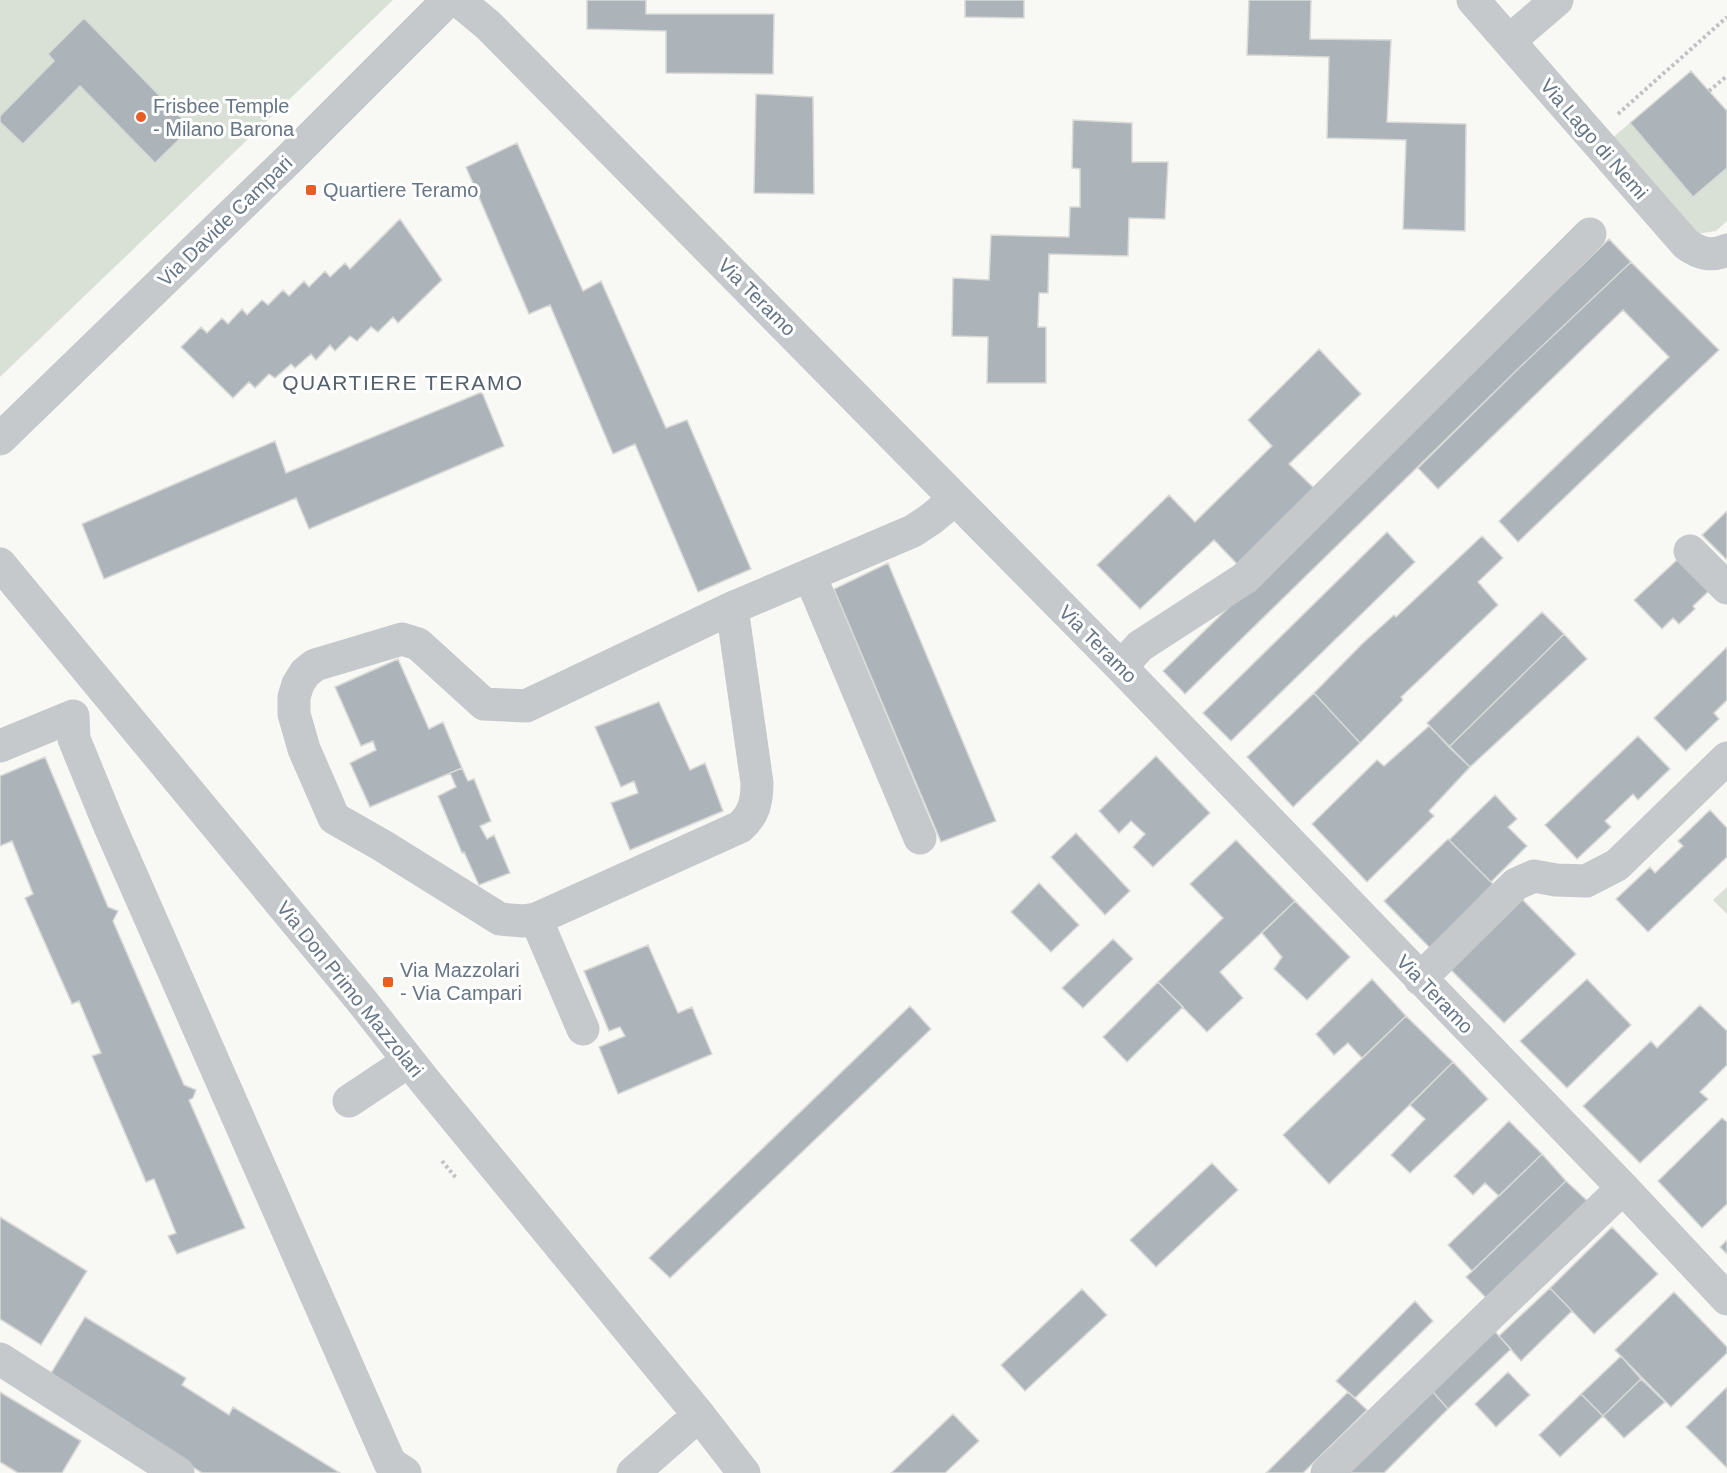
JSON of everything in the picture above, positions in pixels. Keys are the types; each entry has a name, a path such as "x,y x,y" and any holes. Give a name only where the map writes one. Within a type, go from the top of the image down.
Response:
{"street":[{"name":"Via Davide Campari","path":"0,440 296,153 448,0"},
{"name":"Via Teramo","path":"458,0 504,42 921,462 1623,1188 1727,1299"},
{"name":"Via Lago di Nemi","path":"1473,0 1686,244 1696,252 1706,255 1718,254 1727,250"},
{"path":"1509,41 1557,0"},
{"path":"1121,667 1140,646 1245,578 1590,234"},
{"path":"732,608 757,783 754,807 749,819 740,827 536,919 512,921 500,919 334,818 298,732 294,714 294,697 305,673 315,664 402,639 418,644 484,704 526,706 732,608 913,531 955,499"},
{"path":"1690,550 1727,588"},
{"name":"Via Don Primo Mazzolari","path":"0,564 362,1000 744,1473"},
{"path":"810,576 920,838"},
{"path":"0,746 73,716 74,739 108,822 390,1463 405,1473"},
{"path":"1420,979 1516,884 1534,876 1556,880 1586,881 1617,865 1727,758"},
{"path":"536,919 583,1029"},
{"path":"349,1101 409,1061"},
{"path":"1327,1473 1623,1188"},
{"path":"0,1359 178,1473"},
{"path":"633,1473 699,1415"}],"path":[{"path":"1592,137 1727,17"},
{"path":"1709,91 1724,81 1727,76"}],"shaded area":[{"path":"0,0 393,0 0,377"},
{"path":"1630,123 1693,197 1727,168 1727,221 1716,231 1696,234 1611,139"},
{"path":"1727,887 1727,914 1713,900"}],"building":[{"path":"587,0 646,0 646,14 774,14 773,74 666,73 666,31 587,29"},
{"path":"965,0 1024,0 1024,18 965,17"},
{"path":"1249,0 1311,0 1310,39 1391,40 1387,122 1466,124 1465,231 1403,229 1406,140 1327,138 1329,57 1247,55"},
{"path":"84,18 191,128 155,163 80,86 23,144 0,122 0,116 54,61 48,54"},
{"path":"1691,71 1727,111 1727,168 1693,197 1630,123"},
{"path":"756,94 813,97 814,194 754,193"},
{"path":"1073,120 1132,123 1132,162 1168,162 1165,219 1129,218 1128,256 1049,254 1048,293 1039,293 1038,327 1046,327 1046,383 987,383 988,337 952,336 953,278 989,280 991,235 1069,237 1070,207 1080,207 1080,169 1072,168"},
{"path":"517,143 583,291 601,281 666,428 687,420 751,569 698,592 635,444 613,454 550,305 529,314 466,167"},
{"path":"400,219 442,280 398,323 393,317 378,332 371,327 357,341 350,336 335,351 330,345 316,360 311,354 295,368 291,364 275,378 269,374 255,388 249,382 233,398 181,347 201,327 207,333 222,318 228,324 242,309 247,315 262,300 268,305 283,290 289,296 304,281 309,287 325,271 330,277 345,263 350,269"},
{"path":"1609,239 1631,262 1185,694 1163,671"},
{"path":"1631,262 1719,350 1518,542 1499,521 1669,357 1623,310 1438,489 1418,468"},
{"path":"1319,349 1361,394 1289,464 1316,490 1238,565 1214,540 1140,609 1097,565 1169,495 1195,522 1272,446 1248,420"},
{"path":"482,392 504,446 309,529 296,498 104,579 82,524 275,441 286,473"},
{"path":"1727,511 1727,560 1702,535"},
{"path":"1387,532 1415,562 1231,741 1203,713"},
{"path":"1482,536 1503,558 1478,582 1498,605 1401,697 1403,700 1360,743 1314,693 1362,644 1394,615 1396,617"},
{"path":"1678,559 1709,591 1679,624 1673,618 1662,629 1634,600"},
{"path":"888,563 996,821 941,842 834,589"},
{"path":"1542,612 1564,634 1449,747 1427,723"},
{"path":"1564,634 1587,659 1470,767 1449,747"},
{"path":"1727,647 1727,700 1714,713 1719,719 1686,751 1654,718"},
{"path":"398,659 429,729 443,722 462,768 370,807 350,763 376,750 373,741 361,746 335,687"},
{"path":"1314,693 1360,743 1293,807 1247,757"},
{"path":"659,702 690,770 705,763 723,811 630,850 611,803 638,793 634,781 621,787 595,727"},
{"path":"1429,726 1470,767 1429,811 1434,816 1367,882 1312,824 1377,760 1384,766"},
{"path":"1638,736 1670,769 1638,800 1633,794 1605,821 1611,827 1577,859 1545,825"},
{"path":"1156,756 1210,813 1153,867 1133,847 1145,834 1131,821 1119,833 1099,811"},
{"path":"45,757 108,907 118,911 113,921 184,1085 196,1090 193,1098 189,1100 245,1228 177,1254 168,1236 176,1233 154,1179 146,1182 92,1056 101,1053 79,1001 72,1004 25,898 33,894 12,841 0,846 0,776"},
{"path":"462,768 468,781 474,779 491,821 480,826 487,839 494,835 510,873 479,885 464,852 462,853 438,796 456,787 450,773"},
{"path":"1495,795 1517,819 1508,827 1527,846 1491,882 1449,840"},
{"path":"1710,810 1727,828 1727,857 1648,932 1616,899 1650,867 1655,873 1683,846 1678,841"},
{"path":"1076,833 1130,891 1105,915 1051,857"},
{"path":"1448,839 1493,884 1430,948 1384,901"},
{"path":"1236,840 1295,901 1220,972 1243,998 1207,1032 1158,982 1223,918 1190,884"},
{"path":"1039,883 1079,925 1051,952 1011,912"},
{"path":"1519,896 1576,954 1504,1023 1447,966"},
{"path":"1295,901 1350,957 1307,1000 1274,969 1282,957 1262,933"},
{"path":"1113,939 1133,959 1083,1008 1062,988"},
{"path":"648,945 678,1013 692,1007 712,1054 618,1094 599,1047 625,1036 620,1027 609,1031 584,971"},
{"path":"1372,979 1406,1016 1362,1058 1348,1043 1334,1055 1316,1034"},
{"path":"1587,979 1631,1025 1567,1088 1520,1041"},
{"path":"1158,982 1183,1007 1127,1062 1103,1037"},
{"path":"1700,1005 1727,1031 1727,1065 1700,1092 1708,1099 1640,1163 1583,1106 1651,1041 1657,1048"},
{"path":"910,1006 931,1029 670,1278 649,1258"},
{"path":"1406,1016 1453,1062 1329,1184 1283,1135"},
{"path":"1453,1062 1488,1099 1410,1173 1391,1155 1425,1119 1410,1105"},
{"path":"1722,1118 1727,1122 1727,1204 1702,1228 1658,1181"},
{"path":"1509,1121 1542,1154 1499,1196 1485,1183 1473,1195 1454,1176"},
{"path":"1542,1154 1566,1181 1472,1271 1448,1245"},
{"path":"1212,1163 1238,1190 1156,1267 1130,1240"},
{"path":"1566,1181 1596,1209 1489,1301 1466,1277"},
{"path":"0,1217 87,1271 41,1345 0,1319"},
{"path":"1612,1227 1658,1274 1594,1334 1550,1288"},
{"path":"1727,1240 1727,1254 1720,1247"},
{"path":"1550,1288 1572,1311 1521,1361 1499,1336"},
{"path":"1082,1289 1107,1315 1025,1391 1001,1365"},
{"path":"1674,1292 1727,1347 1727,1353 1671,1407 1615,1350"},
{"path":"1415,1301 1433,1321 1355,1398 1336,1381"},
{"path":"85,1317 186,1378 182,1385 229,1415 233,1407 340,1473 202,1473 48,1378"},
{"path":"1488,1324 1511,1349 1448,1409 1426,1384"},
{"path":"1621,1356 1641,1379 1603,1416 1581,1394"},
{"path":"1508,1372 1530,1395 1496,1427 1475,1404"},
{"path":"1641,1379 1665,1402 1624,1438 1603,1416"},
{"path":"1426,1384 1448,1409 1384,1473 1345,1473"},
{"path":"1727,1387 1727,1468 1686,1427"},
{"path":"0,1392 81,1441 62,1473 18,1473 0,1462"},
{"path":"1348,1392 1367,1410 1303,1473 1266,1473"},
{"path":"1581,1394 1603,1416 1560,1457 1539,1435"},
{"path":"953,1414 979,1441 945,1473 891,1473"}],"place":[{"name":"Frisbee Temple - Milano Barona","path":"141,117"},
{"name":"Quartiere Teramo","path":"311,190"},
{"name":"Via Mazzolari - Via Campari","path":"388,982"}],"district":[{"name":"QUARTIERE TERAMO","path":"403,383"}]}
